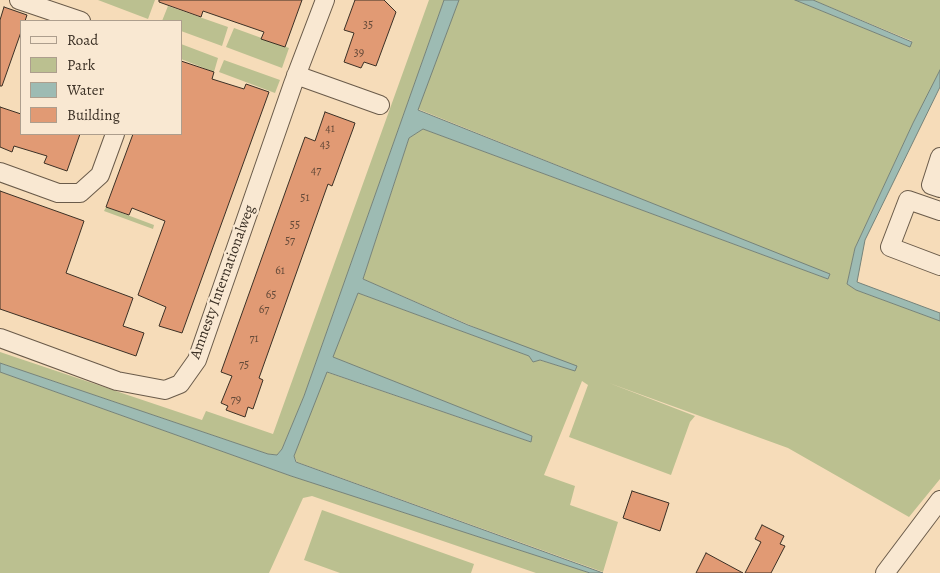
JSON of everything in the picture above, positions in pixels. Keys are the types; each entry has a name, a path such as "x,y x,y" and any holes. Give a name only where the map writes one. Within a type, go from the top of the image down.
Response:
{"street":[{"path":"19,0 78,20"},
{"name":"Amnesty Internationalweg","path":"0,338 117,381 165,390 180,384 197,360 324,0"},
{"path":"296,75 380,105"},
{"path":"0,172 58,193 80,193 100,175 115,135"},
{"path":"940,157 931,185 940,188"},
{"path":"940,211 908,200 890,248 940,266"},
{"path":"886,573 940,500"}],"green space":[{"path":"98,0 155,0 148,19"},
{"path":"429,0 444,0 304,396 282,449 277,455 268,454 0,363 0,352 202,420 206,411 273,434"},
{"path":"459,0 795,0 910,47 912,41 813,0 940,0 940,70 913,123 855,248 847,284 856,290 940,321 940,479 909,517 788,448 609,383 695,416 690,422 671,475 569,437 588,385 582,381 544,475 575,486 570,505 618,522 603,572 297,462 294,456 326,372 531,442 532,436 332,357 358,293 529,356 533,362 539,360 576,371 363,279 409,138 423,129 828,279 830,275 418,109"},
{"path":"168,6 228,27 222,46 182,31 182,20 162,20"},
{"path":"234,28 289,48 282,68 226,47"},
{"path":"182,44 218,58 214,72 182,59"},
{"path":"224,60 280,80 275,93 219,72"},
{"path":"106,207 154,225 153,229 104,211"},
{"path":"0,372 291,476 590,573 536,573 312,496 303,498 269,573 0,573"},
{"path":"322,510 474,564 471,573 340,573 304,560"}],"water":[{"path":"444,0 459,0 418,110 830,274 828,279 423,129 409,138 363,279 468,325 577,366 575,371 540,360 533,362 529,356 358,293 333,357 532,436 531,442 327,372 294,456 296,462 603,573 590,573 291,476 0,372 0,363 268,454 277,455 282,449 304,396"},
{"path":"795,0 813,0 912,42 910,47"},
{"path":"940,70 940,87 865,240 857,282 940,313 940,321 856,290 847,284 855,248 913,123"}],"building":[{"path":"159,0 302,0 285,47 261,39 264,32 203,11 201,17 159,2"},
{"path":"355,0 384,0 396,12 376,66 364,62 361,68 344,62 354,33 344,30"},
{"path":"4,7 27,15 25,20 20,20 20,35 2,86 0,86 0,20"},
{"path":"182,61 214,72 212,79 244,89 246,84 269,92 182,333 159,326 166,307 138,295 165,221 132,208 129,215 106,207 133,135 182,135"},
{"path":"0,107 20,114 20,135 80,135 67,171 44,163 47,156 14,146 12,152 0,147"},
{"path":"325,112 355,123 332,186 328,184 323,198 259,378 263,380 253,409 248,407 245,417 226,410 228,406 221,403 232,376 221,372 305,137 315,141"},
{"path":"0,191 84,221 66,273 133,298 123,326 144,333 136,356 0,309"},
{"path":"632,491 669,503 660,531 623,518"},
{"path":"762,525 784,536 780,544 785,546 771,573 745,573 761,542 755,539"},
{"path":"706,553 743,573 696,573"}]}
